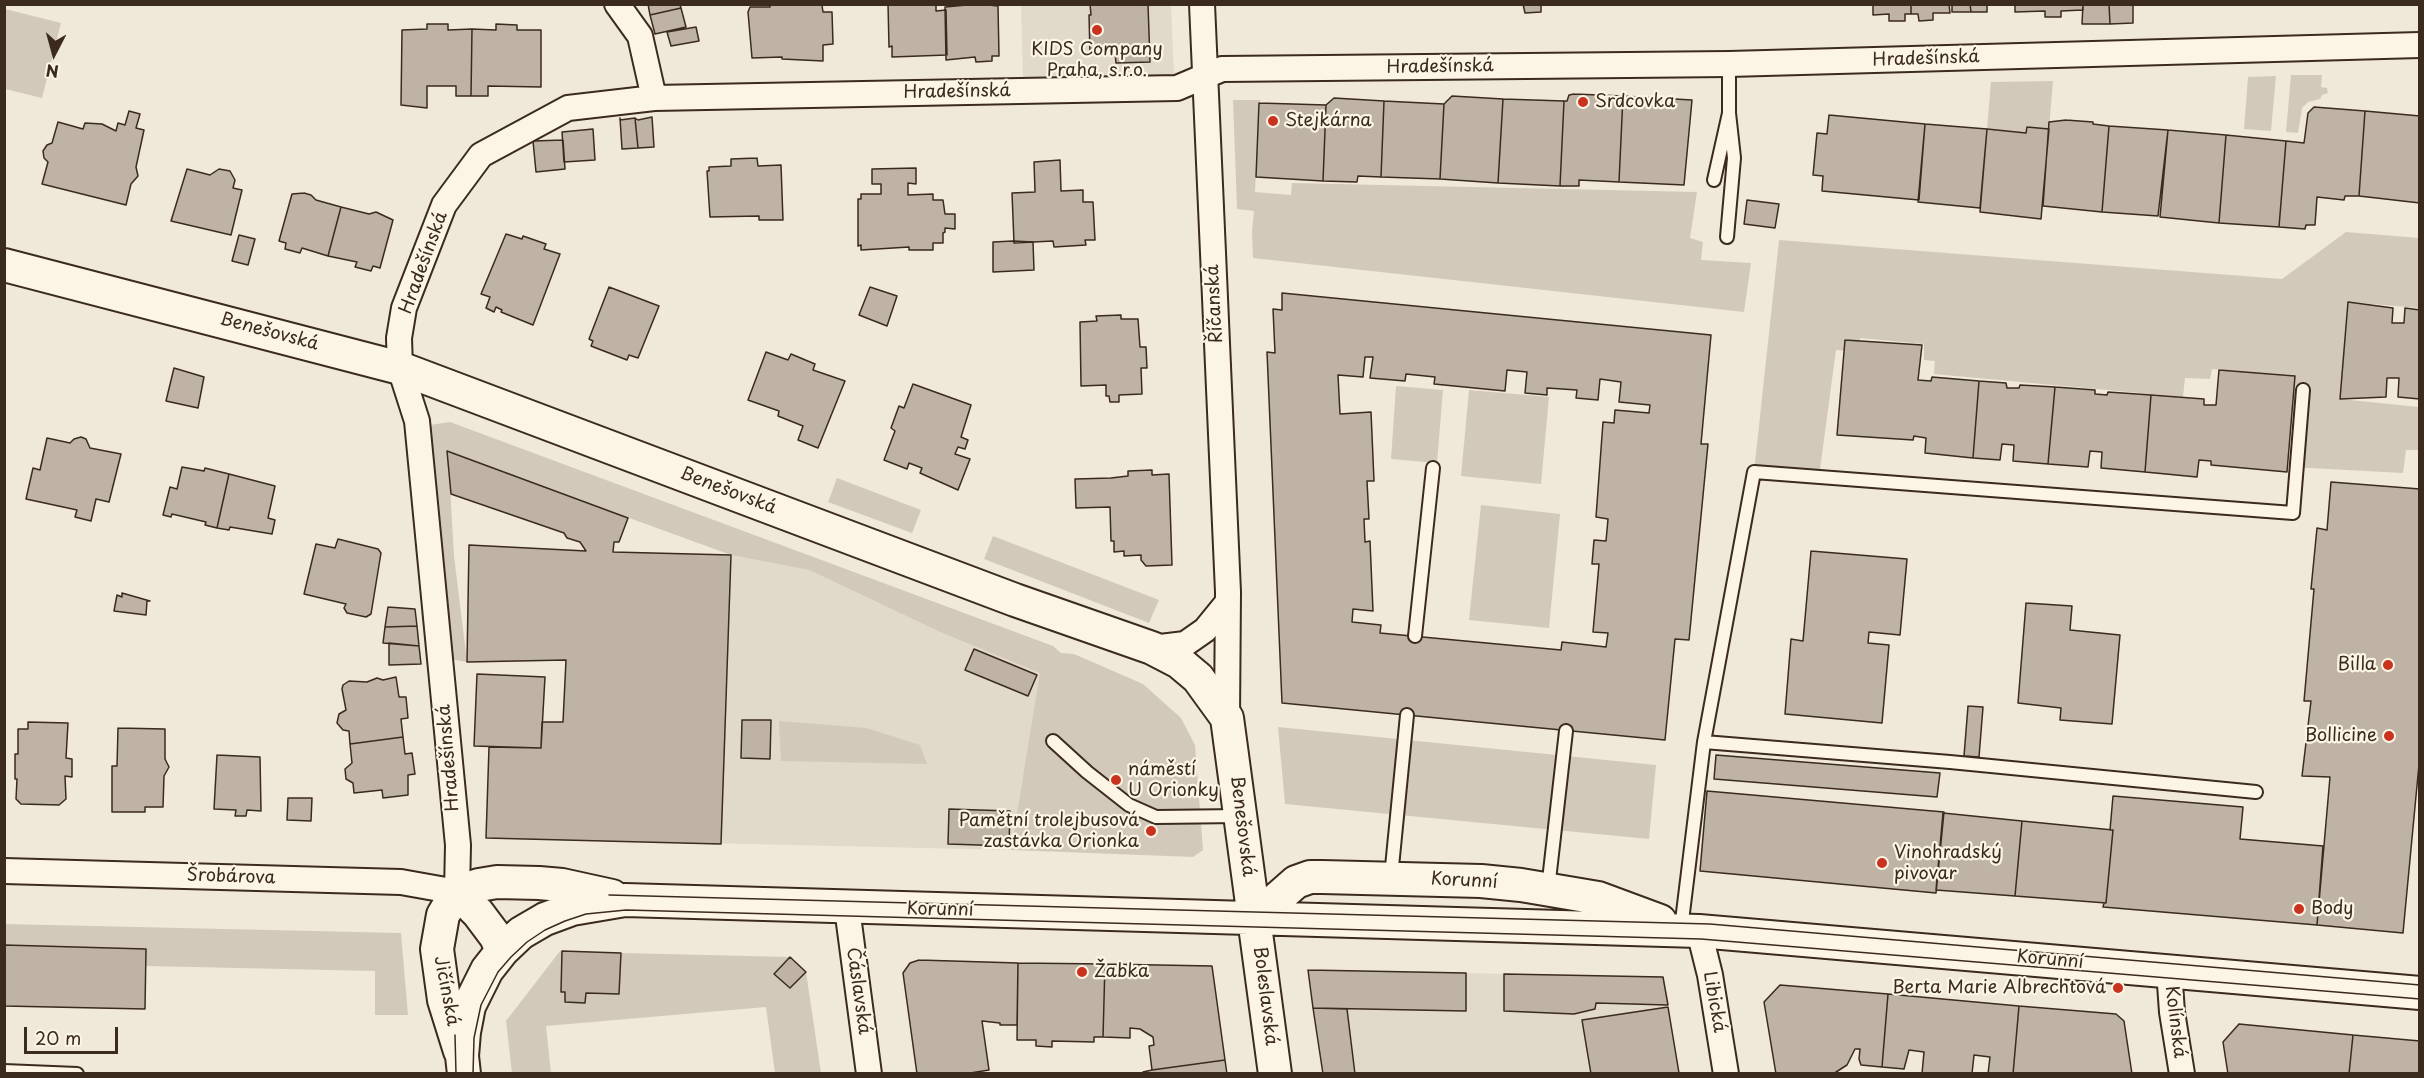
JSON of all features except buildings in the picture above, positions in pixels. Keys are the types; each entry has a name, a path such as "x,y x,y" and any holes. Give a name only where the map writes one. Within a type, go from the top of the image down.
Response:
{"street":[{"path":"616,4 640,36 654,98"},
{"name":"Říčanská","path":"1203,4 1227,603 1227,718"},
{"name":"Hradešínská","path":"457,892 458,845 417,421 400,368 399,338 404,308 444,205 481,155 568,108 654,98 1177,88 1222,69 1729,64 2420,45"},
{"name":"Benešovská","path":"4,265 400,368 1015,600 1152,648 1179,662 1198,678 1227,718 1255,918"},
{"path":"1152,648 1185,644 1205,630 1227,603"},
{"name":"Šrobárova","path":"4,871 401,882 457,892"},
{"name":"Korunní","path":"1255,918 1303,879 1322,877 1481,881 1598,898 1690,930"},
{"name":"Korunní","path":"457,892 497,882 539,883 562,885 617,897 847,908 1690,930 2420,993"},
{"path":"457,892 478,913 491,949"},
{"name":"Jičínská","path":"457,892 443,915 437,949 444,1000 460,1055"},
{"name":"Korunní","path":"491,949 545,919 617,897"},
{"name":"Čáslavská","path":"847,908 869,1074"},
{"name":"Boleslavská","path":"1255,918 1275,1074"},
{"name":"Libická","path":"1690,930 1710,975 1726,1074"},
{"name":"Jičínská","path":"460,1055 469,1006 487,970 491,949"},
{"name":"Kolínská","path":"2169,970 2172,1012 2182,1074"}],"lane":[{"path":"1727,237 1734,158 1729,113 1729,64"},
{"path":"1714,180 1729,113"},
{"path":"1690,930 1704,742 1754,472 2294,513 2303,390"},
{"path":"1415,636 1433,468"},
{"path":"1391,879 1407,715"},
{"path":"1548,889 1566,731"},
{"path":"1053,741 1129,805 1156,817 1241,816"},
{"path":"1704,742 1950,762 2256,792"},
{"path":"4,1071 77,1074"}],"shaded area":[{"name":"KIDS Company Praha, s.r.o.","path":"1021,5 1171,5 1174,75 1023,79"},
{"path":"5,9 61,23 42,98 5,89"},
{"path":"2291,75 2322,75 2321,87 2327,88 2328,93 2322,95 2320,99 2308,102 2302,108 2298,133 2286,132"},
{"path":"2276,76 2271,131 2244,129 2248,77"},
{"path":"2053,81 2049,129 2027,127 2026,133 1987,129 1991,82"},
{"path":"1233,100 1260,100 1255,192 1291,195 1292,183 1697,192 1690,238 1703,242 1701,260 1751,263 1744,312 1253,258 1254,211 1237,209"},
{"path":"2346,232 2419,238 2419,308 2348,302 2340,399 2419,407 2419,450 2406,450 2403,473 2290,467 2295,375 2212,369 2210,379 2185,378 2183,397 1934,374 1935,361 1924,360 1924,344 1860,338 1858,352 1836,350 1819,477 1754,472 1779,240 2282,279"},
{"path":"1396,386 1443,390 1437,463 1391,459"},
{"path":"1469,390 1549,397 1541,484 1461,476"},
{"path":"450,422 1053,646 1061,653 1074,654 1143,684 1181,718 1195,745 1203,850 1193,857 1011,850 1040,673 940,632 809,570 731,555 448,452 454,556 467,662 450,659 430,425"},
{"path":"447,451 628,518 619,542 614,542 613,552 731,555 809,570 940,632 1041,673 1011,850 486,838 489,747 474,746 477,674 545,677 542,722 563,722 566,661 467,662 469,545 586,550 580,542 567,538 564,533 451,494"},
{"path":"837,478 921,510 912,533 828,502"},
{"path":"1481,505 1560,514 1549,628 1469,620"},
{"path":"993,536 1159,600 1149,623 984,559"},
{"path":"779,721 866,728 920,745 927,764 781,761"},
{"path":"1278,727 1656,765 1649,839 1285,804"},
{"path":"5,924 401,933 408,1015 375,1015 375,971 146,966 146,949 5,945"},
{"path":"562,951 561,992 565,992 565,1002 585,1003 586,993 619,994 621,953 790,957 774,974 790,988 806,972 821,1073 775,1073 766,1007 546,1026 551,1073 512,1073 506,1021"},
{"path":"1308,970 1663,977 1679,1073 1323,1073"}],"tram line":[{"path":"609,895 1710,924 2420,985"},
{"path":"473,1074 474,1038 481,1005 498,972 511,957 527,942 565,921 586,914 626,910 1701,939 2420,999"},
{"path":"455,1035 456,1074"}],"place":[{"name":"KIDS Company Praha, s.r.o.","path":"1097,30"},
{"name":"Srdcovka","path":"1583,102"},
{"name":"Stejkárna","path":"1273,121"},
{"name":"Billa","path":"2388,665"},
{"name":"Bollicine","path":"2389,736"},
{"name":"náměstí U Orionky","path":"1116,780"},
{"name":"Pamětní trolejbusová zastávka Orionka","path":"1151,831"},
{"name":"Vinohradský pivovar","path":"1882,863"},
{"name":"Body","path":"2299,909"},
{"name":"Žabka","path":"1082,972"},
{"name":"Berta Marie Albrechtová","path":"2118,988"}]}
